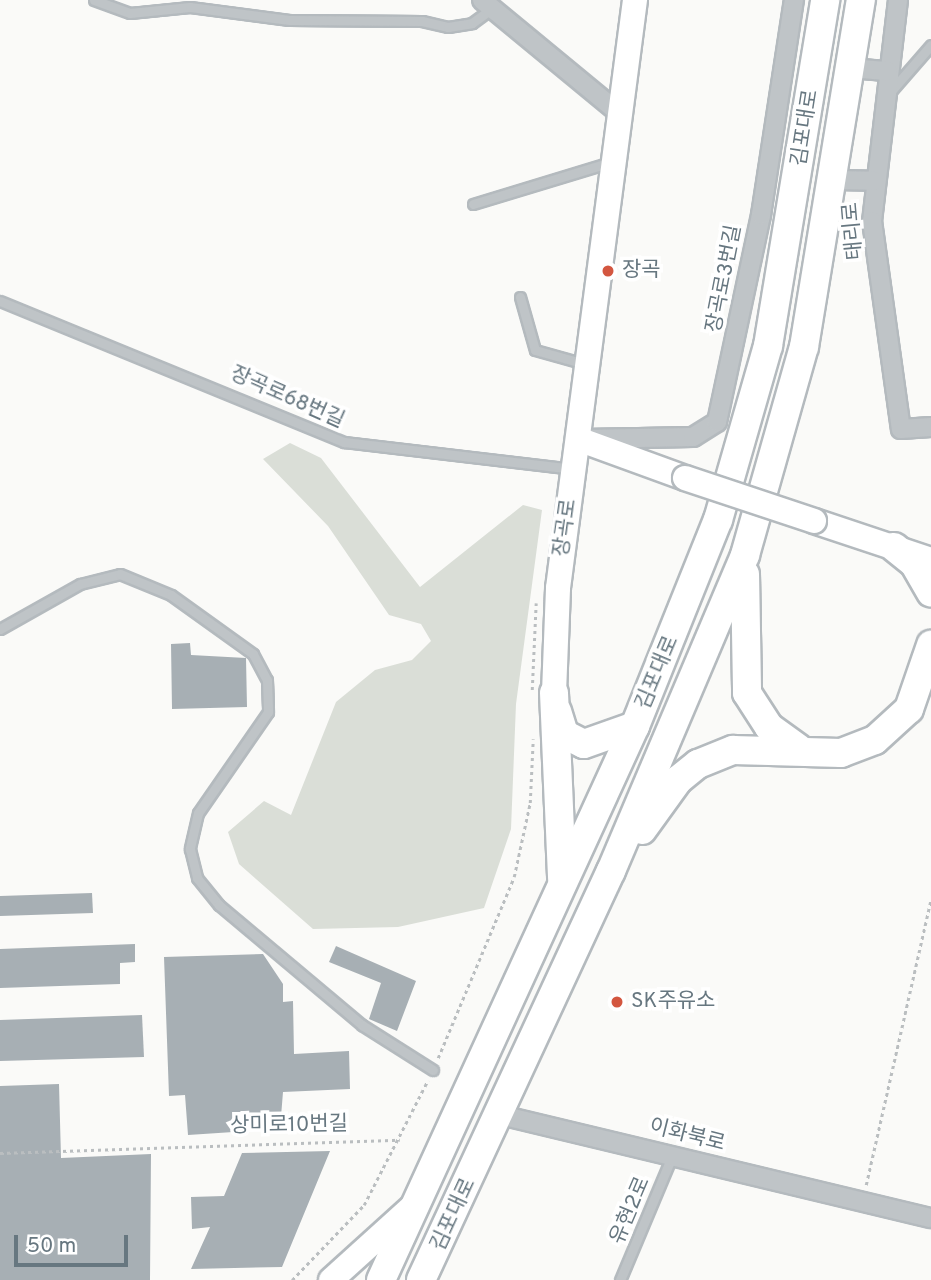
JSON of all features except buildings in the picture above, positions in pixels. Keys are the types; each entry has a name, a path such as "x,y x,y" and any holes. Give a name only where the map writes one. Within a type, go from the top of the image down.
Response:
{"main road":[{"name":"김포대로","path":"417,1202 562,879 635,726 692,593 747,427 787,248 825,0"},
{"name":"김포대로","path":"427,1272 611,872 745,555 804,347 835,180 860,0"},
{"path":"894,547 914,563 931,592"},
{"path":"745,555 747,693 769,727 798,748"},
{"path":"611,872 678,780 698,764 733,750 798,748 841,752 897,724 931,645"},
{"path":"543,698 573,741 597,742 635,726"},
{"path":"543,698 562,879"},
{"path":"381,1280 417,1202"}],"street":[{"name":"장곡로","path":"543,698 578,439 611,162 635,0"},
{"name":"장곡로3번길","path":"578,439 693,438 717,422 761,215 794,0"},
{"name":"태리로","path":"898,0 874,181 873,232 901,429 931,427"},
{"path":"487,4 618,112"},
{"path":"851,68 888,71"},
{"path":"835,180 874,181"},
{"path":"578,439 685,478 931,559"},
{"name":"이화북로","path":"501,1115 931,1218"},
{"name":"김포대로","path":"331,1280 417,1202"}],"lane":[{"path":"94,0 130,13 190,7 289,20 422,21 447,27 472,23 487,4"},
{"path":"885,99 931,45"},
{"path":"473,204 611,162"},
{"path":"520,297 535,350 585,364"},
{"name":"장곡로68번길","path":"0,301 344,442 574,469"},
{"path":"0,629 95,578 131,576 253,654 267,680 268,712 198,813 190,849 197,878 219,905 362,1025 433,1070"},
{"name":"유현2로","path":"620,1280 672,1156"}],"path":[{"path":"537,598 543,698"},
{"path":"292,1280 348,1226 400,1140 433,1070 514,877 530,803 534,731"},
{"path":"862,1202 931,898"},
{"name":"상미로10번길","path":"0,1153 400,1140"}],"shaded area":[{"path":"290,443 321,458 420,587 523,505 542,510 516,704 511,829 484,908 398,927 313,929 239,864 228,832 264,801 291,815 336,702 375,670 412,660 431,641 421,624 389,615 328,526 263,459"}],"place":[{"name":"장곡","path":"608,271"},
{"name":"SK주유소","path":"617,1002"}]}
